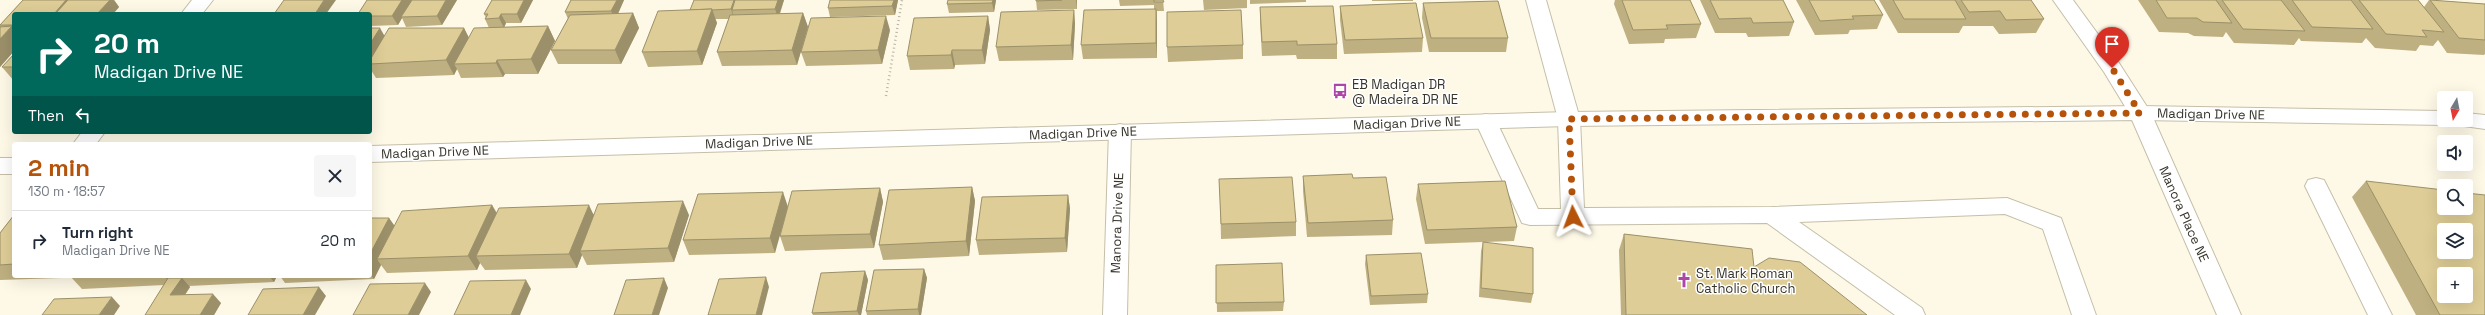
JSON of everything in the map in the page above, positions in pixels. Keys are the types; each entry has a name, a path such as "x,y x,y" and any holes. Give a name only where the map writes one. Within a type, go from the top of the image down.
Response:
{"street":[{"path":"193,12 203,0"},
{"path":"1536,0 1569,119 1573,217"},
{"name":"Manora Place NE","path":"2063,0 2112,68 2140,113 2229,315"},
{"name":"Madigan Drive NE","path":"372,154 1569,119 2140,113 2437,118"},
{"path":"1486,121 1530,217 1772,215 2007,206 2053,224 2084,315"},
{"path":"2473,121 2485,122"},
{"name":"Manora Drive NE","path":"1115,315 1120,132"},
{"path":"86,142 92,134"},
{"path":"0,166 12,166"},
{"path":"2316,186 2380,315"},
{"path":"1772,215 1913,315"}],"path":[{"path":"886,96 902,0"}],"building":[{"path":"23,0 66,0 56,12 12,12 12,25 0,25"},
{"path":"68,0 110,0 99,12 57,12"},
{"path":"284,0 324,0 316,12 275,12"},
{"path":"367,0 402,0 392,16 372,16 372,12 359,12"},
{"path":"412,0 446,0 437,16 401,17"},
{"path":"492,0 524,0 517,14 501,14 499,18 485,19 488,14 484,14"},
{"path":"571,0 617,0 611,11 565,12"},
{"path":"694,0 734,0 731,9 690,10"},
{"path":"735,0 778,0 775,9 732,10"},
{"path":"830,0 894,0 892,6 828,8"},
{"path":"948,0 993,0 992,3 947,4"},
{"path":"1036,0 1062,0 1036,1"},
{"path":"1154,0 1163,0 1164,2 1154,2"},
{"path":"1622,0 1690,0 1701,24 1666,25 1668,29 1633,30"},
{"path":"1710,0 1783,0 1794,22 1753,23 1751,18 1719,19"},
{"path":"1809,0 1874,0 1883,15 1852,16 1854,19 1820,21"},
{"path":"1893,0 1955,0 1966,19 1904,19"},
{"path":"1961,0 2031,0 2044,19 2006,20 2000,11 1969,12"},
{"path":"2156,0 2216,0 2232,23 2203,22 2197,18 2167,18"},
{"path":"2222,0 2281,0 2305,31 2243,29"},
{"path":"2292,0 2351,0 2373,29 2312,27"},
{"path":"2359,0 2418,0 2444,32 2422,30 2427,37 2386,34"},
{"path":"2430,0 2485,4 2485,40 2459,38"},
{"path":"1498,1 1508,38 1431,38 1423,3"},
{"path":"1416,3 1423,38 1345,40 1340,6"},
{"path":"1333,6 1337,44 1297,45 1297,41 1262,42 1260,7"},
{"path":"712,9 697,51 642,52 658,11"},
{"path":"1156,9 1156,43 1081,45 1084,10"},
{"path":"1074,10 1071,45 996,47 1001,12"},
{"path":"1241,10 1243,45 1167,47 1167,12"},
{"path":"633,13 615,50 551,50 570,15"},
{"path":"803,13 792,50 717,52 730,15"},
{"path":"886,16 878,50 801,52 811,18"},
{"path":"988,16 982,50 952,50 951,55 907,56 914,18"},
{"path":"12,26 0,39 0,27"},
{"path":"548,26 531,59 497,60 496,63 454,64 474,28"},
{"path":"372,28 380,28 372,41"},
{"path":"389,28 464,28 446,60 372,64 372,57"},
{"path":"12,56 12,67 2,67"},
{"path":"1352,174 1353,178 1386,177 1393,220 1308,223 1303,176"},
{"path":"1292,177 1296,222 1221,224 1219,179"},
{"path":"1505,181 1517,227 1427,230 1418,184"},
{"path":"2366,181 2437,189 2437,215 2473,215 2473,194 2485,195 2485,315 2440,315"},
{"path":"972,187 966,241 879,245 889,190"},
{"path":"880,188 870,234 780,236 792,191"},
{"path":"783,192 770,238 683,240 698,194"},
{"path":"1068,195 1065,238 976,240 982,197"},
{"path":"683,201 668,248 580,251 598,204"},
{"path":"492,205 468,256 377,259 402,211"},
{"path":"589,205 569,254 476,256 499,208"},
{"path":"12,218 12,264 0,265 0,233"},
{"path":"372,218 389,218 372,250"},
{"name":"St. Mark Roman Catholic Church","path":"1624,234 1752,249 1754,267 1769,258 1800,262 1867,315 1626,315"},
{"path":"1483,242 1533,248 1533,294 1481,288"},
{"path":"1421,253 1428,294 1371,296 1366,255"},
{"path":"1282,263 1284,302 1216,303 1216,265"},
{"path":"924,269 918,309 866,311 874,270"},
{"path":"865,271 857,311 812,313 821,273"},
{"path":"766,277 756,315 708,315 719,279"},
{"path":"168,278 182,278 170,295 213,294 200,315 145,315"},
{"path":"664,278 652,315 614,315 626,280"},
{"path":"526,280 511,315 454,315 470,281"},
{"path":"425,283 408,315 353,315 370,284"},
{"path":"319,287 303,315 248,315 263,289"},
{"path":"112,297 99,315 42,315 54,299"}],"place":[{"name":"EB Madigan DR @ Madeira DR NE","path":"1340,91"},
{"name":"St. Mark Roman Catholic Church","path":"1684,280"}],"route":[{"path":"1573,217 1569,119 2140,113 2112,68"}]}
